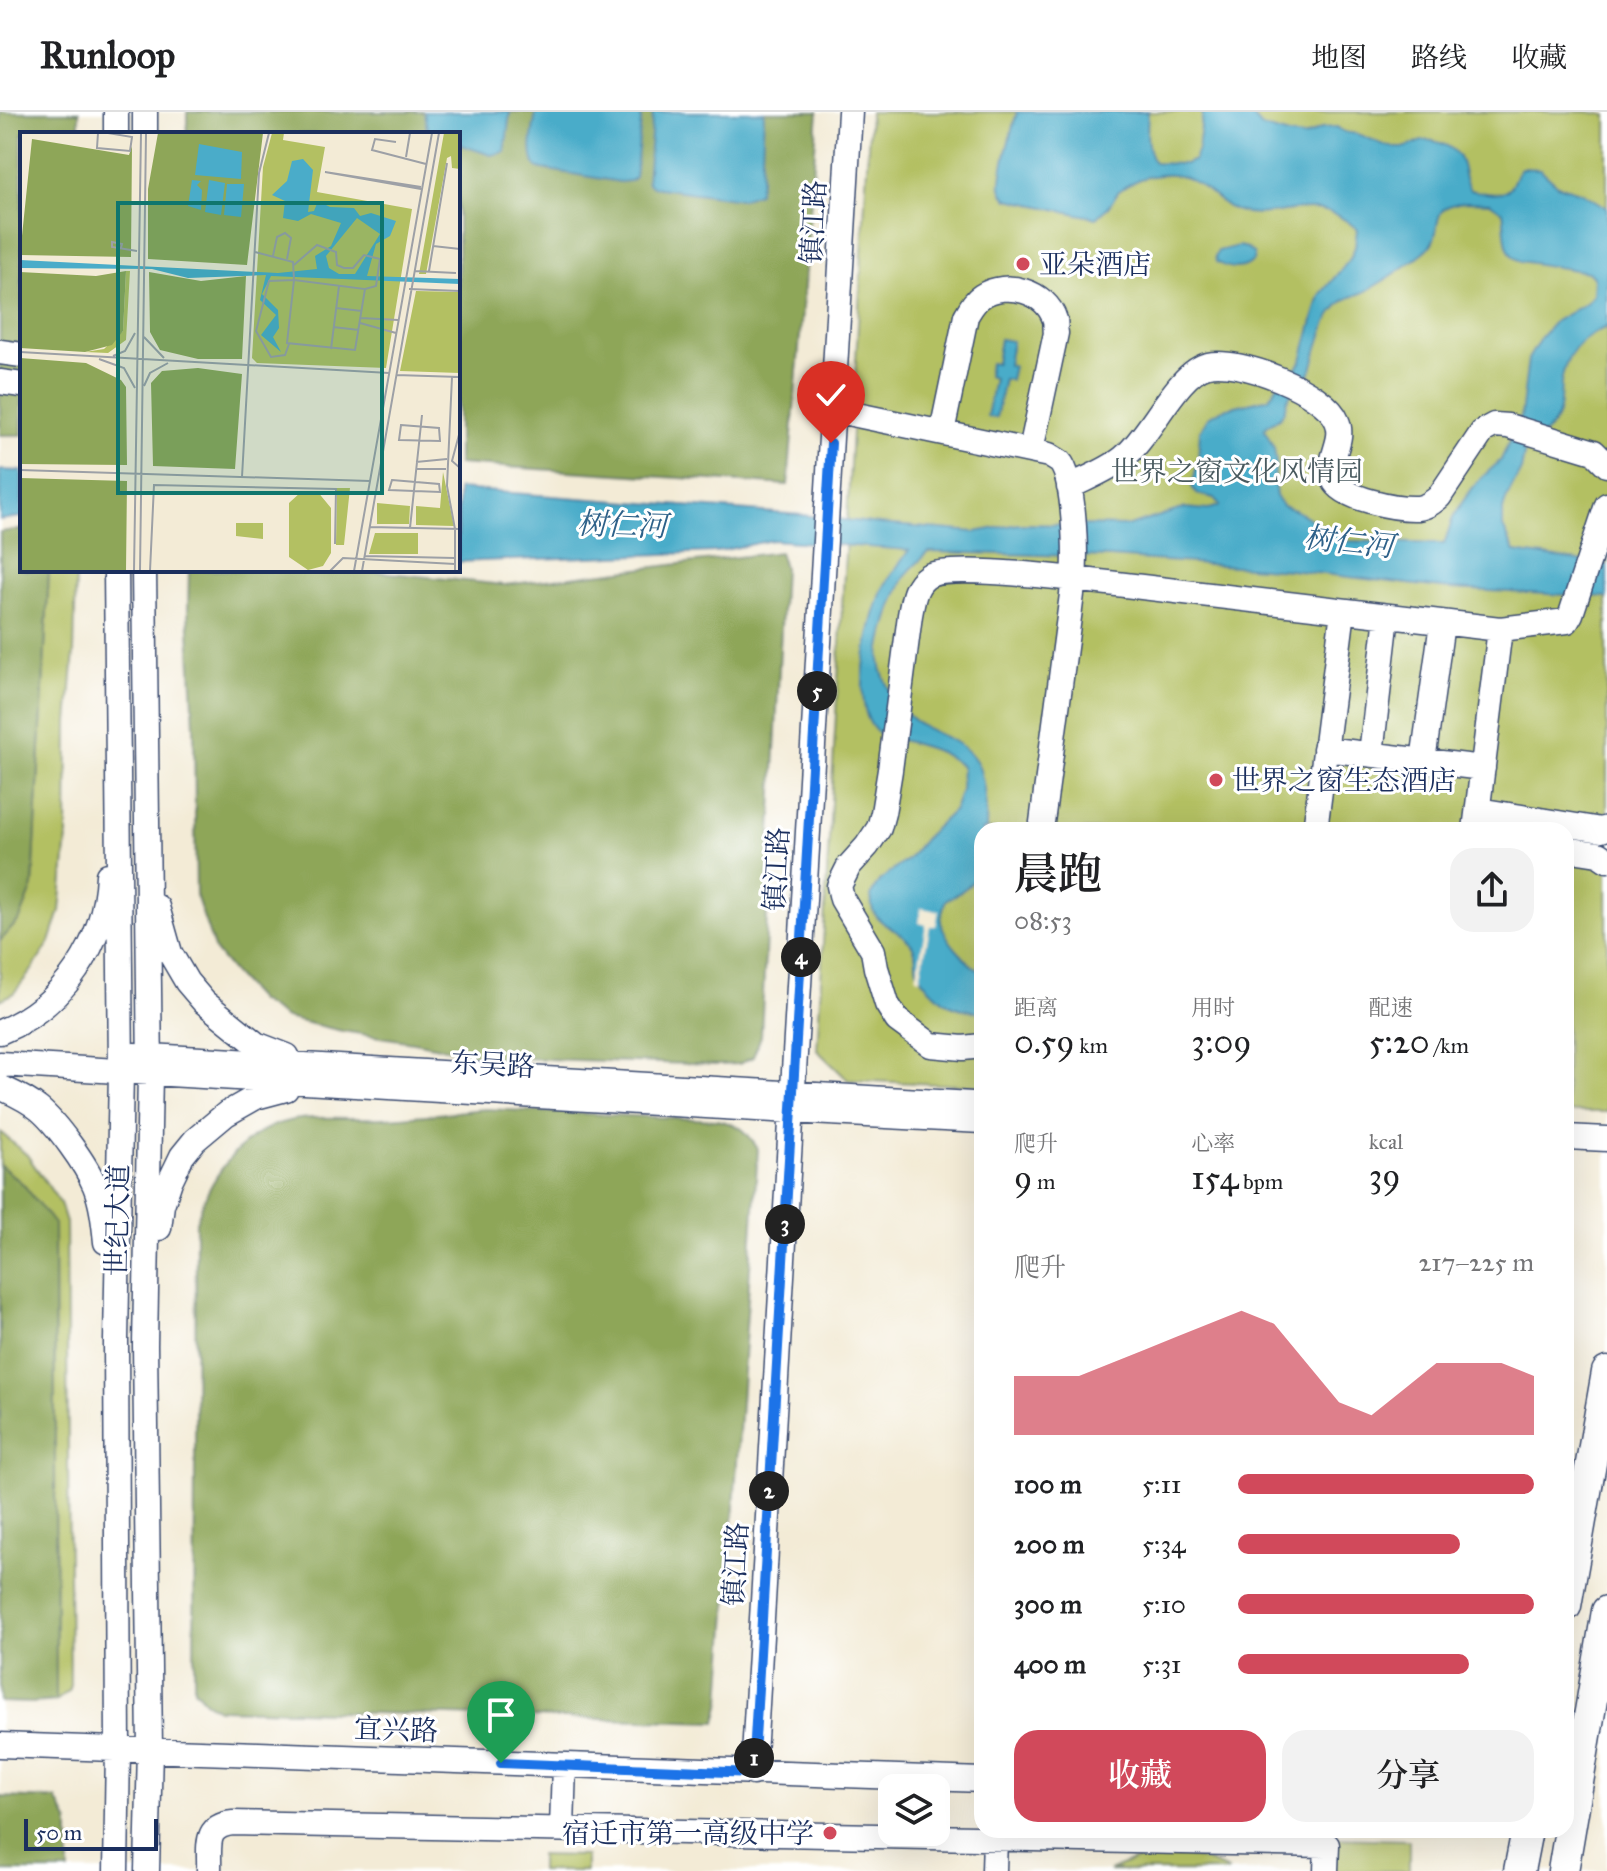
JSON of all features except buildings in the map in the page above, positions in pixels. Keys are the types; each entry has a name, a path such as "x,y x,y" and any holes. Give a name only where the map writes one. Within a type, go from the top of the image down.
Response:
{"main road":[{"path":"1574,1560 1607,1372"},
{"path":"1574,1811 1604,1648 1607,1611"},
{"path":"1519,1871 1525,1838"},
{"path":"1563,1871 1569,1838"}],"street":[{"name":"镇江路","path":"753,1773 850,112"},
{"path":"942,432 966,316 973,303 983,295 998,289 1019,289 1036,296 1049,309 1055,320 1056,333 1031,450"},
{"path":"0,352 20,355"},
{"path":"1071,494 1122,459 1140,442 1169,399 1193,372 1211,364 1234,364 1260,370 1328,406 1338,422 1340,437 1332,462 1335,484 1344,491 1375,503 1420,508 1429,504 1439,497 1483,431 1494,425 1508,426 1594,452 1607,465"},
{"path":"0,382 20,385"},
{"path":"833,410 1031,450 1049,455 1059,461 1065,470 1071,494 1074,572 1042,822"},
{"path":"974,1047 931,1045 897,1020 887,1004 873,951 842,899 839,886 849,866 879,828 913,595 928,576 938,572 1074,572 1343,611 1500,629 1567,621 1607,505"},
{"name":"世纪大道","path":"116,572 121,1063 116,1341 116,1871"},
{"name":"世纪大道","path":"144,572 150,1064 145,1345 150,1749 147,1871"},
{"path":"1316,822 1343,611"},
{"path":"1371,754 1387,616"},
{"path":"1423,761 1442,623"},
{"path":"1500,629 1476,820 1501,822"},
{"path":"0,1032 45,1007 85,959 97,929 107,887 116,697"},
{"path":"1325,749 1483,768"},
{"path":"1574,828 1607,828"},
{"path":"1574,850 1598,854 1607,860"},
{"path":"147,855 170,953 187,982 204,1002 256,1044 308,1074"},
{"name":"东吴路","path":"0,1048 121,1063"},
{"name":"东吴路","path":"0,1064 150,1064 792,1102 974,1120"},
{"path":"145,1345 162,1205 182,1156 195,1140 216,1123 256,1097 308,1074"},
{"path":"0,1087 39,1109 59,1131 94,1184 102,1211 116,1341"},
{"name":"东吴路","path":"792,1102 974,1104"},
{"path":"1574,1137 1607,1139"},
{"path":"1574,1150 1607,1152"},
{"name":"宜兴路","path":"0,1745 974,1780"},
{"path":"562,1829 564,1765"},
{"path":"209,1871 210,1835 215,1827 223,1824 974,1838"},
{"path":"994,1871 995,1838 1327,1845 1326,1871"}],"green space":[{"path":"0,112 79,112 79,132 20,132 20,435 0,435"},
{"path":"187,112 818,112 788,485 460,464 460,132 187,132"},
{"name":"世界之窗文化风情园","path":"870,112 1588,112 1607,115 1607,1112 1574,1112 1574,822 974,822 974,1086 848,1080 817,1050"},
{"path":"20,529 20,572 49,572 33,886 20,919 0,941 0,532"},
{"path":"779,552 784,567 761,1036 753,1057 739,1064 718,1065 490,1057 342,1031 286,1018 259,1001 215,951 196,895 189,572 380,572 504,585"},
{"path":"49,572 76,572 68,723 67,837 60,911 50,942 32,970 13,994 0,1000 0,941 20,919 33,886"},
{"path":"486,1109 717,1120 741,1128 758,1149 721,1701 716,1722 218,1709 194,1689 196,1222 211,1186 233,1154 247,1141 281,1123 310,1118 394,1117"},
{"path":"0,1132 27,1155 60,1203 66,1222 70,1690 56,1701 54,1225 23,1184 0,1165"},
{"path":"0,1165 23,1184 54,1224 56,1701 32,1703 0,1702"},
{"path":"0,1797 56,1799 69,1823 69,1871 0,1871"},
{"path":"1331,1838 1409,1840 1409,1871 1331,1871"},
{"path":"540,1855 586,1856 586,1871 540,1871"},
{"path":"1156,1855 1194,1858 1229,1871 1109,1871"}],"water":[{"path":"424,112 510,112 505,152 491,155 460,145 460,132 430,132"},
{"path":"536,112 642,112 635,177 620,182 537,168 531,149"},
{"path":"653,112 764,112 758,193 741,199 652,187 647,182"},
{"name":"树仁河","path":"1017,112 1148,112 1148,144 1154,163 1185,164 1194,160 1198,149 1203,112 1249,112 1262,127 1289,135 1304,137 1322,128 1337,127 1392,147 1404,148 1423,141 1442,144 1458,155 1470,190 1480,192 1503,192 1511,186 1521,168 1540,169 1558,185 1583,193 1607,208 1607,327 1589,336 1570,355 1563,373 1557,417 1546,432 1526,445 1521,470 1503,510 1503,527 1515,552 1607,565 1607,597 1450,589 1290,570 1110,557 929,552 907,574 898,593 884,633 880,658 885,680 908,715 967,751 981,773 986,822 974,822 974,879 958,894 945,901 941,921 946,935 974,966 974,1011 955,1007 931,990 916,967 912,945 878,918 872,907 871,895 879,881 908,859 954,810 961,790 962,767 934,750 880,735 869,721 864,705 864,665 877,605 887,580 909,550 772,540 715,552 460,562 460,489 802,515 975,532 1019,524 1129,526 1185,508 1208,510 1220,505 1214,498 1197,494 1192,487 1200,431 1208,417 1223,409 1269,398 1279,383 1294,373 1302,360 1320,295 1350,259 1357,229 1341,217 1325,211 1310,209 1265,214 1234,210 1193,181 1171,175 1140,179 1127,186 1096,218 1008,199 1001,189 1004,162","holes":["1466,202 1490,203 1503,212 1508,246 1514,257 1520,261 1588,272 1594,278 1593,295 1586,303 1555,321 1541,337 1528,359 1521,416 1501,460 1478,481 1463,501 1444,544 1347,541 1295,510 1282,506 1276,496 1274,448 1264,429 1281,416 1287,400 1312,370 1323,332 1333,312 1345,300 1368,290 1424,252 1435,236 1444,209"]},
{"path":"1238,246 1254,254 1253,261 1235,268 1216,262 1218,251"},
{"path":"1000,339 1012,341 1008,365 1013,366 1010,380 1004,379 996,418 987,417 994,378 988,376 990,363 996,363"},
{"path":"0,470 20,471 20,517 0,520"}],"pier":[{"path":"921,908 939,911 936,926 930,926 920,979 916,978 926,925 919,923"}],"place":[{"name":"亚朵酒店","path":"1023,264"},
{"name":"世界之窗生态酒店","path":"1216,780"},
{"name":"宿迁市第一高级中学","path":"830,1833"}],"route":[{"path":"501,1763 753,1773 831,443"}]}
